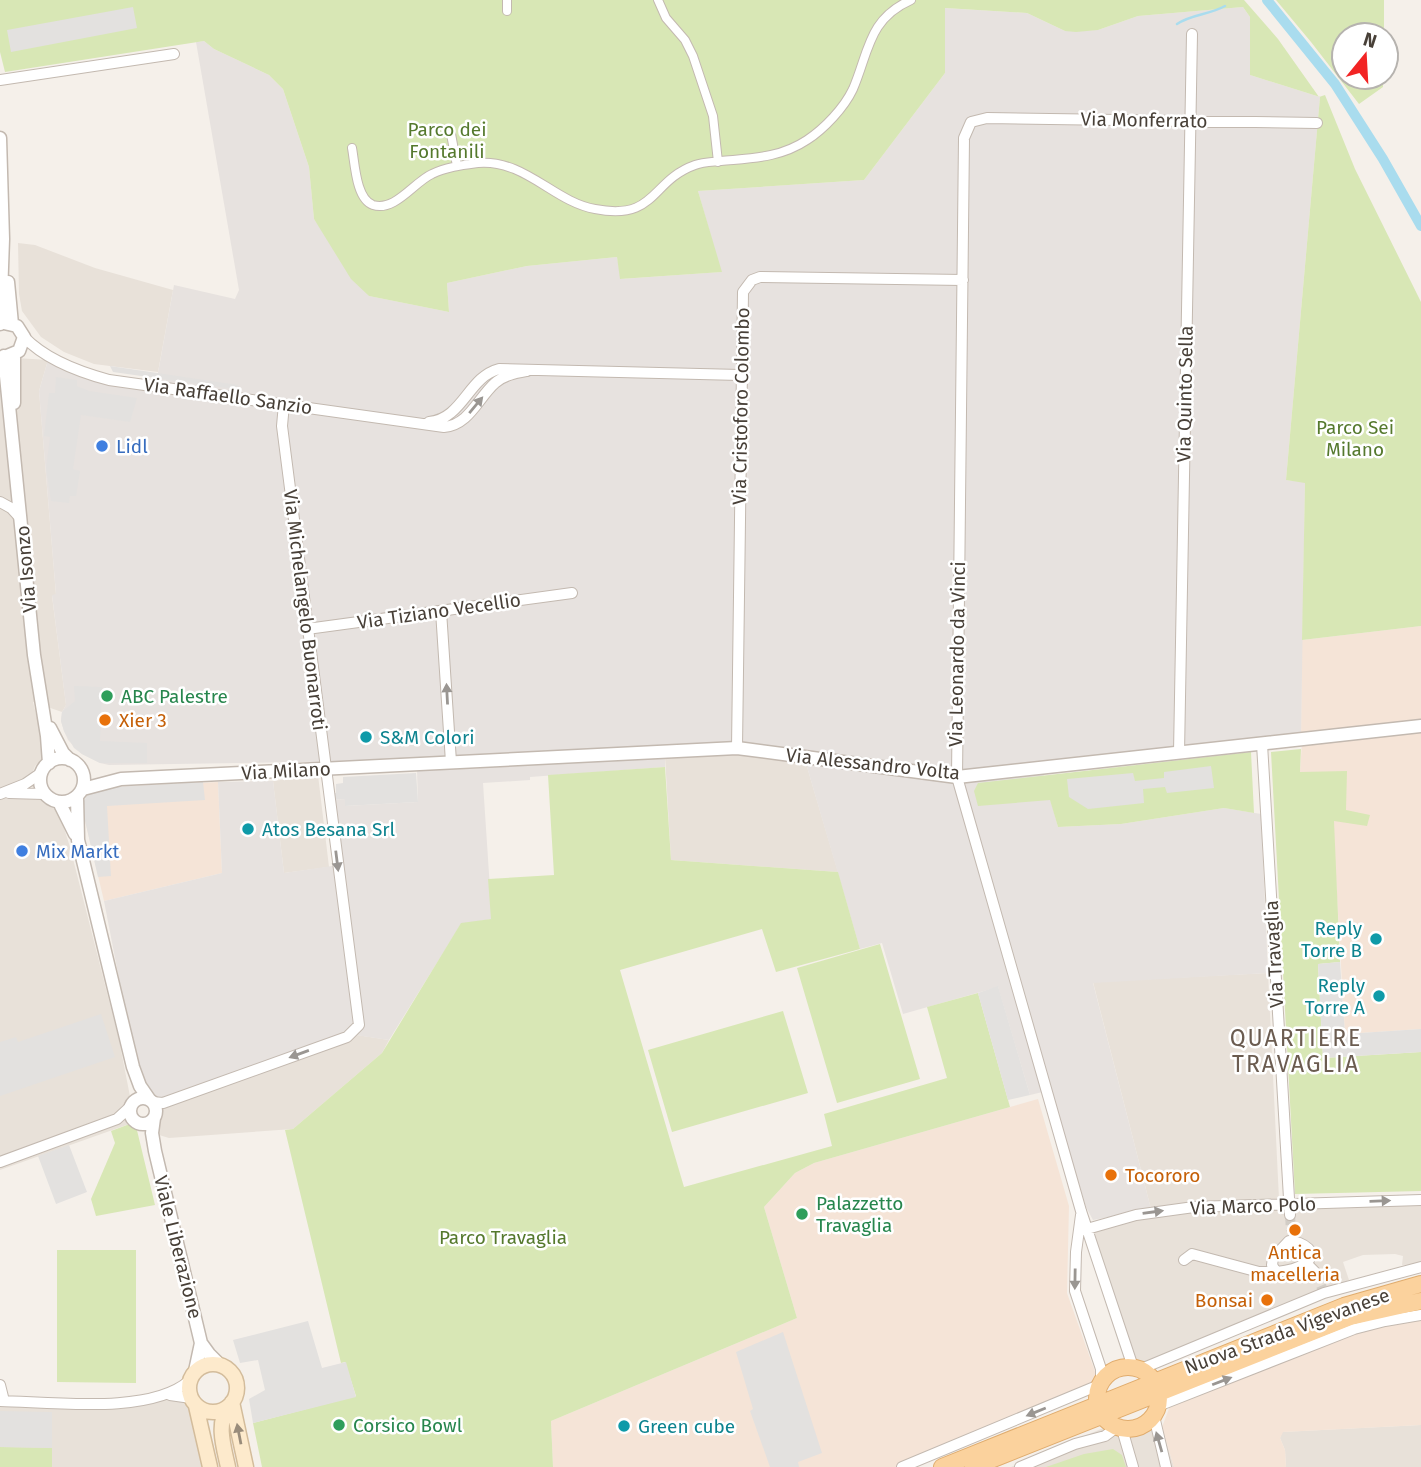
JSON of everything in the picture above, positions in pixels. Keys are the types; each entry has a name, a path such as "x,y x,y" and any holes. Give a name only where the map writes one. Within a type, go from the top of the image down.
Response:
{"main road":[{"name":"Nuova Strada Vigevanese","path":"1120,1428 1139,1427 1156,1398 1344,1306 1421,1284"},
{"name":"Nuova Strada Vigevanese","path":"942,1467 1099,1410 1156,1398 1350,1317 1421,1301"},
{"path":"210,1467 192,1376 205,1365 220,1365 233,1374 236,1382 236,1394 223,1418 222,1436 228,1467"},
{"path":"1120,1428 1099,1410 1100,1383 1115,1369 1137,1368 1156,1398"},
{"path":"197,1405 215,1412 230,1404"},
{"path":"230,1404 246,1467"},
{"path":"197,1405 222,1436"},
{"name":"Nuova Strada Vigevanese","path":"973,1467 1099,1410"}],"street":[{"path":"507,0 508,11"},
{"path":"658,0 666,18 685,40 693,55 713,116 718,162"},
{"path":"352,148 361,193 366,201 375,206 386,206 432,174 457,166 482,163 499,165 536,179 577,205 597,210 626,211 644,205 678,172 698,163 765,158 788,151 808,140 824,126 852,90 876,28 889,13 911,0"},
{"name":"Via Quinto Sella","path":"1180,753 1192,34"},
{"path":"0,80 174,54"},
{"name":"Via Monferrato","path":"971,122 987,118 1317,123"},
{"name":"Via Leonardo da Vinci","path":"971,122 964,138 957,777 1081,1211 1137,1368"},
{"path":"451,134 457,166"},
{"path":"0,138 4,324 21,330 24,337"},
{"name":"Via Cristoforo Colombo","path":"737,748 743,292 752,280 760,277 963,280"},
{"name":"Via Raffaello Sanzio","path":"24,337 40,352 71,367 109,380 421,422 438,421 451,415 475,385 492,371 740,375"},
{"name":"Via Isonzo","path":"24,337 9,354 13,428 34,655 43,709 45,768"},
{"name":"Via Raffaello Sanzio","path":"9,354 40,352"},
{"name":"Via Michelangelo Buonarroti","path":"150,1101 163,1103 347,1037 359,1025 282,426 284,404"},
{"path":"0,502 22,519"},
{"name":"Via Tiziano Vecellio","path":"307,629 572,593"},
{"path":"441,611 451,762"},
{"name":"Via Isonzo","path":"43,709 54,737 70,760"},
{"name":"Via Alessandro Volta","path":"451,762 737,748 957,777 1421,726"},
{"name":"Via Travaglia","path":"1262,744 1289,1210"},
{"path":"2,794 33,780 55,759 70,760 84,775 80,793 78,841"},
{"name":"Via Milano","path":"81,769 121,779 451,762"},
{"path":"44,794 40,784 45,768"},
{"name":"Via Milano","path":"80,793 121,779"},
{"path":"2,794 44,794 59,802 72,801 80,793"},
{"path":"59,802 78,841 132,1067 155,1110 154,1118 148,1123 133,1113"},
{"path":"132,1067 133,1113"},
{"path":"0,1162 133,1113 138,1099 150,1101"},
{"name":"Viale Liberazione","path":"133,1113 155,1151"},
{"name":"Viale Liberazione","path":"154,1118 152,1133 155,1151 201,1343 220,1365"},
{"name":"Via Marco Polo","path":"1087,1229 1136,1214 1158,1211 1216,1206 1289,1210 1421,1200"},
{"name":"Via Leonardo da Vinci","path":"1081,1211 1075,1291 1101,1369 1100,1383"},
{"path":"1184,1260 1192,1254 1259,1272 1276,1272 1285,1271 1306,1263 1311,1253 1306,1245 1290,1236 1273,1258 1272,1265 1276,1272"},
{"path":"1306,1263 1315,1272"},
{"path":"1137,1368 1323,1291 1421,1267"},
{"path":"1166,1467 1156,1398 1354,1329 1421,1315"},
{"name":"Viale Liberazione","path":"192,1376 201,1343"},
{"path":"0,1385 2,1401 124,1403 169,1395 192,1376"},
{"path":"902,1467 1100,1383"},
{"path":"169,1395 197,1405"},
{"path":"1020,1467 1120,1428 1133,1467"}],"shaded area":[{"path":"133,7 137,28 11,52 7,30"},
{"path":"1243,7 1250,17 1250,75 1320,97 1286,480 1305,482 1301,737 959,774 739,746 665,750 665,767 483,783 492,919 461,924 389,1040 342,1033 162,1100 152,1094 145,1086 136,1066 104,901 222,873 218,782 273,781 284,873 339,865 333,800 345,799 345,806 418,802 417,770 482,768 485,759 109,765 82,754 68,740 64,731 61,721 66,705 52,595 56,594 39,391 48,360 155,389 174,285 235,299 239,290 196,42 204,41 214,49 269,75 283,89 309,167 314,219 369,296 449,312 447,283 527,266 617,257 621,279 721,272 698,191 864,180 945,73 944,8 1027,13 1065,31 1098,30 1138,16"},
{"path":"18,243 35,245 95,268 173,290 158,372 94,364 64,352 41,337 22,311"},
{"path":"0,357 48,360 39,391 56,595 52,596 66,705 62,712 33,702 46,756 35,766 32,774 39,797 57,806 70,847 119,1040 135,1122 0,1170"},
{"path":"110,366 238,385 234,389 113,372"},
{"path":"56,377 77,380 77,386 89,391 137,398 130,422 81,415 73,469 80,471 76,496 70,496 69,503 51,501 46,468 50,437 44,436 49,393 55,393"},
{"path":"1421,626 1421,723 1301,737 1302,640"},
{"path":"74,686 102,687 100,741 147,743 147,763 100,763 74,748 61,721 62,712 75,701"},
{"path":"1421,728 1421,1029 1345,1034 1333,827 1334,821 1346,811 1300,772 1302,742"},
{"path":"737,750 805,760 838,872 671,860 665,756"},
{"path":"805,760 937,778 1042,769 1058,827 1121,824 1224,808 1261,814 1268,973 1093,983 1151,1209 1093,1220 1086,1207 1051,1090 1030,1095 998,987 903,1014 882,943 860,949"},
{"path":"1211,766 1214,788 1167,793 1165,787 1143,789 1144,803 1088,809 1069,797 1067,779 1133,773 1135,781 1164,778 1164,772"},
{"path":"416,773 418,802 345,806 345,799 333,800 332,793 336,793 336,784 343,783 343,777"},
{"path":"318,775 329,867 284,873 273,781"},
{"path":"203,782 205,800 107,806 111,876 98,877 83,812 87,795 97,788"},
{"path":"218,782 222,873 104,901 83,812 87,795 97,788"},
{"path":"1340,962 1345,1034 1421,1029 1421,1052 1323,1058 1318,964"},
{"path":"1268,973 1279,1199 1151,1209 1093,982"},
{"path":"998,986 1030,1095 1008,1100 978,993"},
{"path":"101,1014 115,1057 0,1096 0,1042 16,1037 18,1042"},
{"path":"357,1035 389,1040 382,1053 293,1129 169,1138 159,1135 159,1109 163,1105 347,1041"},
{"path":"1038,1099 1069,1206 1067,1293 1098,1380 909,1467 553,1467 551,1421 797,1318 764,1207 795,1173 814,1163"},
{"path":"69,1145 87,1192 56,1204 38,1156"},
{"path":"1421,1204 1421,1264 1402,1265 1403,1256 1395,1254 1363,1255 1343,1262 1349,1280 1141,1368 1134,1365 1089,1229 1159,1213"},
{"path":"1421,1311 1421,1425 1283,1432 1280,1438 1285,1450 1286,1467 1174,1467 1162,1427 1175,1393 1380,1316"},
{"path":"308,1321 322,1368 346,1362 356,1397 253,1423 249,1399 265,1390 258,1360 240,1363 233,1340"},
{"path":"783,1332 822,1453 798,1462 799,1467 770,1467 750,1411 753,1409 736,1352"},
{"path":"170,1396 188,1400 208,1467 0,1467 0,1402 93,1405"},
{"path":"0,1411 52,1412 52,1448 0,1447"},
{"path":"1421,1425 1421,1467 1286,1467 1285,1450 1280,1438 1282,1432"},
{"path":"1108,1426 1133,1434 1162,1427 1174,1467 1011,1467"}],"green space":[{"name":"Parco dei Fontanili","path":"0,0 1244,0 1278,39 1319,97 1250,75 1250,17 1243,7 1138,16 1098,30 1076,32 1065,31 1027,13 945,8 945,73 864,180 698,191 722,272 620,279 617,257 527,266 447,283 449,312 369,296 351,279 314,219 309,167 283,89 269,75 214,49 204,41 5,72 0,52"},
{"path":"1276,0 1384,0 1384,21 1330,21 1330,67"},
{"path":"1349,91 1377,91 1359,104"},
{"name":"Parco Sei Milano","path":"1325,95 1355,169 1421,302 1421,626 1302,640 1305,483 1286,480 1319,97"},
{"path":"1301,749 1300,772 1347,771 1346,810 1370,815 1367,826 1334,821 1340,962 1318,964 1323,1058 1421,1052 1421,1191 1295,1194 1271,752"},
{"path":"1251,752 1254,813 1224,808 1121,824 1058,827 1050,800 978,806 974,791 978,783"},
{"name":"Parco Travaglia","path":"665,767 671,860 838,872 860,949 776,972 762,929 620,970 684,1187 832,1146 824,1114 947,1078 927,1007 978,993 1010,1107 814,1163 795,1173 764,1207 797,1318 551,1421 553,1467 262,1467 253,1423 356,1396 345,1362 341,1363 285,1130 293,1129 382,1053 461,923 491,919 488,879 554,875 548,775"},
{"path":"880,944 920,1079 837,1103 797,968"},
{"path":"783,1011 808,1093 672,1132 648,1050"},
{"path":"135,1122 155,1205 96,1216 91,1199 115,1143 111,1131"},
{"path":"57,1250 136,1250 136,1383 57,1382"},
{"path":"0,1447 52,1448 52,1467 0,1467"},
{"path":"1113,1449 1122,1455 1126,1467 1046,1467 1084,1454"}],"waterway":[{"path":"1267,0 1335,84 1383,159 1421,226"},
{"path":"1177,24 1225,6"}],"tunnel":[{"path":"1290,1215 1291,1231"},
{"path":"1315,1272 1322,1288"}],"place":[{"name":"Lidl","path":"102,446"},
{"name":"ABC Palestre","path":"107,696"},
{"name":"Xier 3","path":"105,720"},
{"name":"S&M Colori","path":"366,737"},
{"name":"Atos Besana Srl","path":"248,829"},
{"name":"Mix Markt","path":"22,851"},
{"name":"Reply Torre B","path":"1376,939"},
{"name":"Reply Torre A","path":"1379,996"},
{"name":"Tocororo","path":"1111,1175"},
{"name":"Palazzetto Travaglia","path":"802,1214"},
{"name":"Antica macelleria","path":"1295,1230"},
{"name":"Bonsai","path":"1267,1300"},
{"name":"Corsico Bowl","path":"339,1425"},
{"name":"Green cube","path":"624,1426"}],"district":[{"name":"QUARTIERE TRAVAGLIA","path":"1296,1051"}]}
